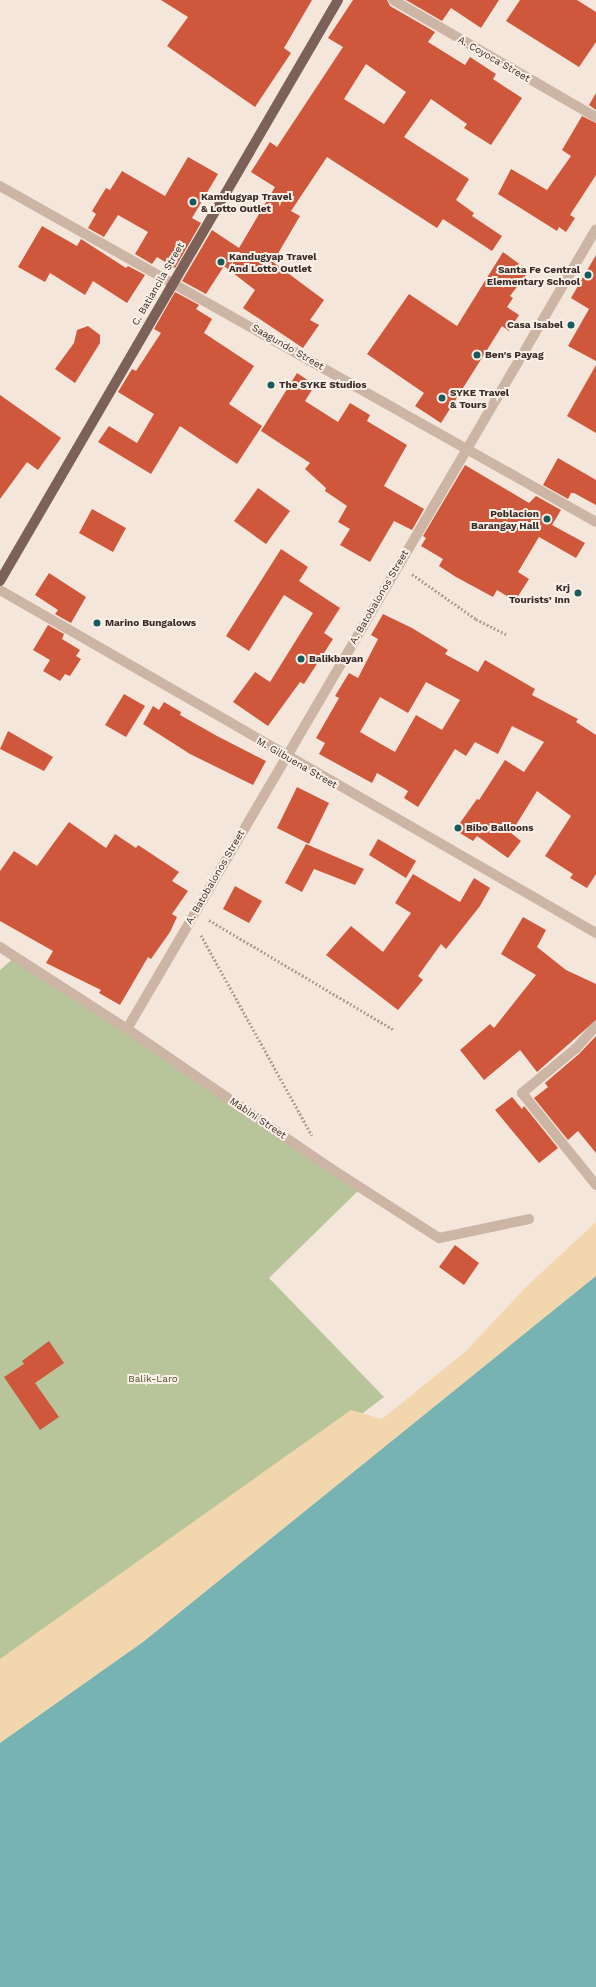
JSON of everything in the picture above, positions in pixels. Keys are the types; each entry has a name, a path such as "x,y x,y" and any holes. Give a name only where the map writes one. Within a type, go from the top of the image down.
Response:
{"main road":[{"name":"C. Batiancila Street","path":"0,581 338,0"}],"street":[{"name":"A. Coyoca Street","path":"392,0 596,117"},
{"name":"Saagundo Street","path":"0,186 173,282 596,522"},
{"name":"A. Batobalonos Street","path":"127,1029 285,757 596,229"},
{"name":"M. Gilbuena Street","path":"0,590 285,757 596,933"},
{"name":"Mabini Street","path":"0,947 127,1029 330,1168 439,1238 529,1219"},
{"path":"596,1026 575,1049 522,1093 596,1184"}],"path":[{"path":"398,565 476,619 506,634"},
{"path":"193,915 394,1030"},
{"path":"193,915 315,1140"}],"green space":[{"name":"Balik-Laro","path":"15,957 361,1188 269,1278 384,1397 0,1688 0,970"}],"sand":[{"path":"596,1222 596,1276 143,1642 0,1743 0,1659 351,1410 382,1419 465,1352 527,1286"}],"water":[{"path":"596,1276 596,1987 0,1987 0,1743 143,1642"}],"building":[{"path":"161,0 312,0 284,48 291,53 255,107 167,46 188,17"},
{"path":"353,0 387,0 390,6 435,32 428,42 465,65 470,57 496,74 493,79 522,98 491,145 464,128 467,124 431,99 404,137 469,179 456,200 474,213 472,216 502,236 492,251 443,219 437,228 327,157 291,211 300,216 273,262 324,300 310,320 319,325 303,348 243,308 255,290 224,266 206,294 182,281 212,230 239,248 275,187 251,172 270,142 277,147 343,47 328,38","holes":["366,64 406,92 384,124 344,99"]},
{"path":"406,0 499,0 481,28 451,8 442,21"},
{"path":"520,0 577,0 596,12 596,42 579,67 506,21"},
{"path":"596,93 596,110 589,105"},
{"path":"582,116 596,123 596,175 570,215 575,218 566,232 559,227 557,231 498,194 511,169 547,190 571,156 562,150"},
{"path":"188,157 218,174 192,218 201,223 175,268 157,257 152,264 135,254 148,232 118,215 104,237 88,228 96,214 92,211 106,188 110,190 122,171 165,196"},
{"path":"42,226 77,246 81,239 126,268 128,266 145,275 127,303 93,281 85,295 50,273 45,282 18,267"},
{"path":"503,252 529,271 510,296 513,298 507,307 519,315 509,331 502,326 441,423 415,406 424,393 367,354 409,294 457,326"},
{"path":"596,255 596,361 568,346 589,309 571,298"},
{"path":"175,292 199,305 196,309 212,319 204,333 254,366 229,404 262,426 237,464 180,426 151,474 98,442 109,426 137,443 154,414 118,392 132,369 136,371 161,333 154,329"},
{"path":"88,326 100,335 100,343 75,383 55,369 74,343 77,330"},
{"path":"596,365 596,433 567,416"},
{"path":"297,373 315,385 305,401 338,422 350,403 370,415 367,421 407,445 384,486 424,509 412,530 394,521 370,562 340,545 350,529 338,522 347,506 325,491 326,488 305,469 310,463 261,431"},
{"path":"0,395 61,438 38,470 27,462 0,499"},
{"path":"558,458 596,480 596,505 574,493 571,493 568,499 543,485"},
{"path":"465,465 529,503 536,496 561,510 552,525 585,543 576,558 539,537 518,572 529,579 515,601 497,590 493,597 456,577 439,566 443,559 421,546 426,538 423,536"},
{"path":"258,488 290,511 266,544 234,521"},
{"path":"92,509 126,528 113,552 79,533"},
{"path":"281,549 308,567 299,581 340,608 324,633 333,639 304,684 300,682 268,726 233,702 255,672 270,682 313,613 284,595 249,651 226,636"},
{"path":"49,573 86,597 71,623 55,614 58,610 35,595"},
{"path":"383,614 412,628 448,650 445,654 478,672 485,660 535,689 532,695 578,719 576,722 596,735 596,874 587,888 570,878 573,874 545,856 571,816 537,791 511,833 521,841 508,858 477,836 473,841 455,830 477,799 479,800 505,760 524,772 544,742 512,726 498,754 475,742 466,756 455,749 418,807 404,798 408,791 377,773 372,783 319,754 325,743 316,738 339,698 335,696 349,673 358,678 378,639 371,635","holes":["426,682 460,700 442,730 416,715 395,752 360,732 380,697 408,713"]},
{"path":"48,625 64,634 62,639 80,650 76,656 81,659 70,676 65,674 60,681 43,671 50,660 33,650"},
{"path":"124,694 145,706 126,737 105,725"},
{"path":"164,702 181,712 180,715 266,761 253,785 190,754 143,724 153,706 159,710"},
{"path":"8,731 53,757 44,771 0,749"},
{"path":"297,787 329,803 309,844 277,828"},
{"path":"69,822 106,848 115,834 136,848 138,845 179,872 172,881 188,891 172,914 177,917 170,932 151,959 148,957 120,1005 99,993 101,990 46,963 53,951 0,921 0,871 14,851 37,866"},
{"path":"378,839 416,861 406,878 369,855"},
{"path":"306,844 364,869 355,885 314,869 302,892 285,883"},
{"path":"413,874 460,902 474,878 490,888 480,906 446,949 441,944 418,976 423,980 398,1010 326,955 351,926 383,952 411,913 395,903"},
{"path":"235,886 262,901 249,923 223,909"},
{"path":"523,917 546,930 537,947 566,970 596,984 596,1020 537,1072 520,1050 484,1080 460,1050 490,1024 494,1028 536,975 501,954"},
{"path":"596,1036 596,1153 578,1131 568,1140 534,1098 548,1087 545,1083 579,1054"},
{"path":"512,1097 522,1109 524,1106 558,1148 539,1163 495,1110"},
{"path":"455,1245 479,1263 464,1285 439,1267"},
{"path":"49,1341 64,1363 35,1383 59,1417 40,1430 4,1377 24,1364 22,1361"}],"place":[{"name":"Kamdugyap Travel & Lotto Outlet","path":"193,202"},
{"name":"Kandugyap Travel And Lotto Outlet","path":"221,262"},
{"name":"Santa Fe Central Elementary School","path":"588,275"},
{"name":"Casa Isabel","path":"571,325"},
{"name":"Ben's Payag","path":"477,355"},
{"name":"The SYKE Studios","path":"271,385"},
{"name":"SYKE Travel & Tours","path":"442,398"},
{"name":"Poblacion Barangay Hall","path":"547,519"},
{"name":"Krj Tourists’ Inn","path":"578,593"},
{"name":"Marino Bungalows","path":"97,623"},
{"name":"Balikbayan","path":"301,659"},
{"name":"Bibo Balloons","path":"458,828"}]}
